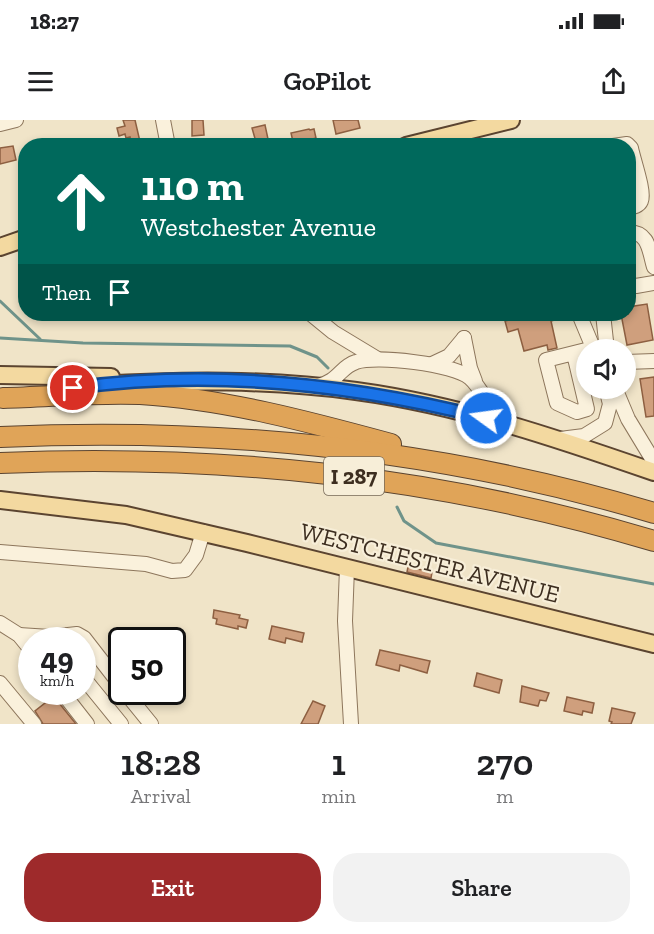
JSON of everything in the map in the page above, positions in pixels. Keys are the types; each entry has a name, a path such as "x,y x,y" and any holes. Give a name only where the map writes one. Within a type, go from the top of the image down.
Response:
{"highway":[{"path":"1,398 138,394 197,400 337,429 489,471"},
{"name":"I 287","path":"0,437 128,434 240,438 342,448 489,471 588,494 654,513"},
{"path":"0,468 47,461"},
{"name":"I 287","path":"0,463 191,462 266,467 366,478 484,498 564,516 654,541"}],"main road":[{"path":"438,138 506,121"},
{"path":"0,247 18,241"},
{"path":"0,375 262,382 412,401 503,422 654,472"},
{"path":"1,398 96,385 169,381"},
{"path":"0,500 126,515 199,531"},
{"path":"0,512 82,516 199,531"},
{"name":"WESTCHESTER AVENUE","path":"199,531 654,644"}],"street":[{"path":"0,124 14,120"},
{"path":"163,120 166,138"},
{"path":"636,192 641,201 636,207"},
{"path":"636,233 646,237 654,267"},
{"path":"636,286 654,283"},
{"path":"320,321 344,339 381,359"},
{"path":"581,321 585,339"},
{"path":"604,321 606,339"},
{"path":"429,365 438,363 449,356 464,338 470,368 477,386 491,410 503,422"},
{"path":"344,339 351,357 348,366"},
{"path":"588,350 587,409 577,412 557,403 546,360 588,350"},
{"path":"315,387 332,382 348,366 364,359 429,365 459,371 477,386"},
{"path":"636,362 654,361"},
{"path":"558,439 584,436 605,423 610,404 609,399"},
{"path":"620,399 628,419 654,462"},
{"path":"0,552 146,564 172,571 185,570 196,555 199,531"},
{"path":"347,567 345,621 351,724"},
{"path":"0,623 18,634"},
{"path":"96,653 108,669"},
{"path":"0,682 34,724"},
{"path":"96,693 121,724"},
{"path":"72,705 87,724"},
{"path":"136,705 151,724"}],"building":[{"path":"123,120 135,120 139,138 126,138 125,134 119,136 117,128 125,126"},
{"path":"192,120 203,120 204,135 192,136"},
{"path":"333,120 358,120 360,128 336,134"},
{"path":"265,125 268,138 255,138 252,128"},
{"path":"314,129 316,138 292,138 291,133"},
{"path":"13,146 16,160 0,164 0,148"},
{"path":"647,304 653,340 636,343 636,339 626,339 622,321 636,321 636,306"},
{"path":"505,321 551,321 557,348 548,350 547,345 524,351 518,329 508,332"},
{"path":"654,377 654,416 646,417 640,379"},
{"path":"408,567 432,572 431,578 407,572"},
{"path":"214,610 240,615 239,618 248,620 246,628 238,626 238,629 216,624 217,619 213,618"},
{"path":"272,626 304,633 302,642 286,638 285,643 269,639"},
{"path":"380,650 430,661 427,673 400,665 399,671 376,665"},
{"path":"477,673 502,680 499,693 474,686"},
{"path":"522,686 549,693 546,701 540,700 538,706 520,702"},
{"path":"567,697 594,703 592,713 583,711 582,715 564,711"},
{"path":"313,701 325,706 318,724 301,724"},
{"path":"43,705 61,705 76,724 43,724 35,711"},
{"path":"612,708 635,713 631,724 611,724 612,722 609,721"}],"waterway":[{"path":"0,301 18,318"},
{"path":"21,321 40,339"},
{"path":"0,338 83,343 290,346 317,357 328,368"},
{"path":"397,507 404,521 436,543 654,584"}],"route":[{"path":"73,388 169,381 282,383 356,391 486,418"}]}
